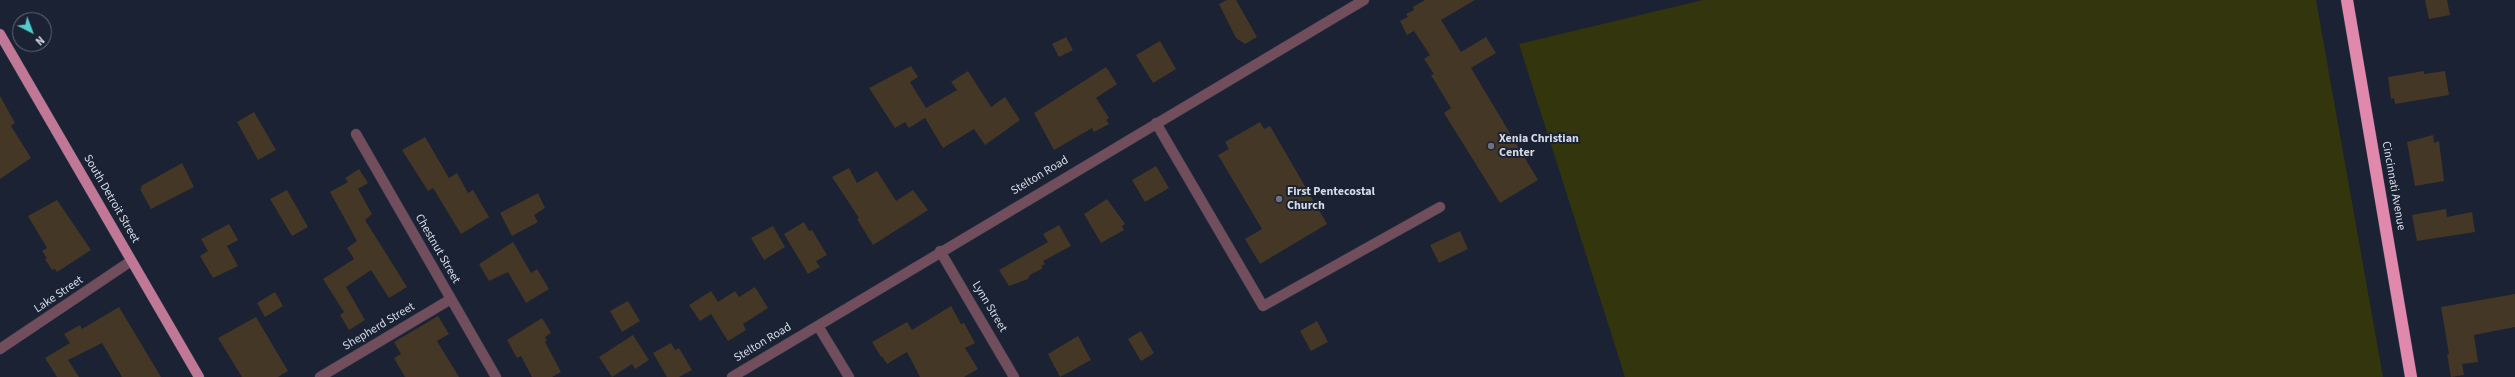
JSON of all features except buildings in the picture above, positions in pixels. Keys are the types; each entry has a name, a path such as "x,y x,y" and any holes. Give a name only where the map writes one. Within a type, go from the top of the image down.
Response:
{"highway":[{"name":"Cincinnati Avenue","path":"2346,0 2411,377"}],"main road":[{"name":"South Detroit Street","path":"1,37 199,377"}],"street":[{"name":"Stelton Road","path":"732,377 940,251 1364,0"},
{"path":"1156,123 1262,306 1440,207"},
{"name":"Chestnut Street","path":"356,134 496,377"},
{"name":"Lynn Street","path":"940,251 1014,377"},
{"name":"Lake Street","path":"0,349 132,261"},
{"name":"Shepherd Street","path":"320,377 451,299"},
{"path":"818,326 849,377"}],"green space":[{"path":"1703,0 2316,0 2383,377 1625,377 1519,44"}],"place":[{"name":"Xenia Christian Center","path":"1491,146"},
{"name":"First Pentecostal Church","path":"1279,199"}]}
